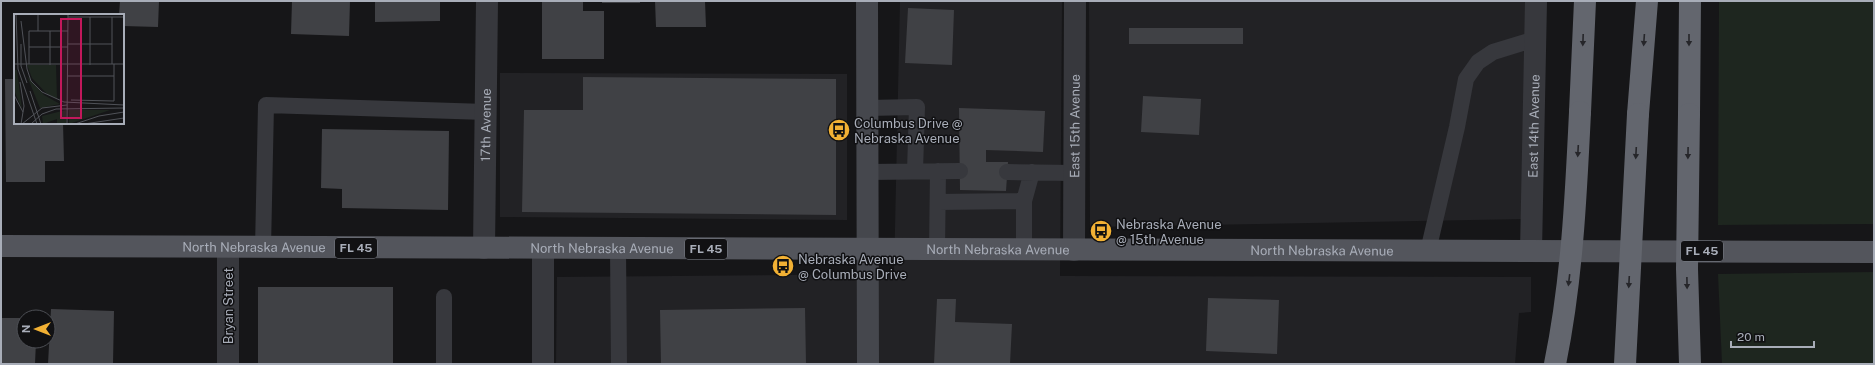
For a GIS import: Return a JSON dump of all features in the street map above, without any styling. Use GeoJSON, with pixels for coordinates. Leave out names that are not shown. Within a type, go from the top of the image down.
{"type":"FeatureCollection","features":[{"type":"Feature","properties":{"kind":"highway"},"geometry":{"type":"LineString","coordinates":[[1555,364],[1564,318],[1572,256],[1585,1]]}},
{"type":"Feature","properties":{"kind":"highway"},"geometry":{"type":"LineString","coordinates":[[1625,364],[1638,114],[1647,1]]}},
{"type":"Feature","properties":{"kind":"highway"},"geometry":{"type":"LineString","coordinates":[[1690,1],[1687,269],[1690,364]]}},
{"type":"Feature","properties":{"kind":"main road"},"geometry":{"type":"LineString","coordinates":[[867,1],[868,364]]}},
{"type":"Feature","properties":{"kind":"main road","name":"North Nebraska Avenue"},"geometry":{"type":"LineString","coordinates":[[1,246],[228,248],[1874,252]]}},
{"type":"Feature","properties":{"kind":"street","name":"17th Avenue"},"geometry":{"type":"LineString","coordinates":[[484,248],[487,1]]}},
{"type":"Feature","properties":{"kind":"street","name":"East 15th Avenue"},"geometry":{"type":"LineString","coordinates":[[1074,250],[1075,1]]}},
{"type":"Feature","properties":{"kind":"street","name":"East 14th Avenue"},"geometry":{"type":"LineString","coordinates":[[1531,251],[1536,1]]}},
{"type":"Feature","properties":{"kind":"street","name":"Bryan Street"},"geometry":{"type":"LineString","coordinates":[[228,248],[228,364]]}},
{"type":"Feature","properties":{"kind":"street"},"geometry":{"type":"LineString","coordinates":[[543,248],[543,364]]}},
{"type":"Feature","properties":{"kind":"lane"},"geometry":{"type":"LineString","coordinates":[[1428,251],[1457,127],[1466,79],[1478,62],[1493,52],[1535,39]]}},
{"type":"Feature","properties":{"kind":"lane"},"geometry":{"type":"LineString","coordinates":[[263,248],[266,105],[486,112]]}},
{"type":"Feature","properties":{"kind":"lane"},"geometry":{"type":"LineString","coordinates":[[867,108],[917,107],[916,171]]}},
{"type":"Feature","properties":{"kind":"lane"},"geometry":{"type":"LineString","coordinates":[[937,250],[938,171]]}},
{"type":"Feature","properties":{"kind":"lane"},"geometry":{"type":"LineString","coordinates":[[868,172],[960,171]]}},
{"type":"Feature","properties":{"kind":"lane"},"geometry":{"type":"LineString","coordinates":[[1007,172],[1074,173]]}},
{"type":"Feature","properties":{"kind":"lane"},"geometry":{"type":"LineString","coordinates":[[1024,250],[1024,201],[1032,172]]}},
{"type":"Feature","properties":{"kind":"lane"},"geometry":{"type":"LineString","coordinates":[[938,202],[1024,201]]}},
{"type":"Feature","properties":{"kind":"lane"},"geometry":{"type":"LineString","coordinates":[[618,249],[619,364]]}},
{"type":"Feature","properties":{"kind":"lane"},"geometry":{"type":"LineString","coordinates":[[444,297],[444,364]]}},
{"type":"Feature","properties":{"kind":"shaded area"},"geometry":{"type":"Polygon","coordinates":[[[900,1],[1062,1],[1060,276],[1531,277],[1531,312],[1519,313],[1515,364],[556,364],[557,277],[894,274],[900,1]]]}},
{"type":"Feature","properties":{"kind":"shaded area"},"geometry":{"type":"Polygon","coordinates":[[[1089,1],[1527,1],[1525,219],[1090,227],[1089,1]]]}},
{"type":"Feature","properties":{"kind":"shaded area"},"geometry":{"type":"Polygon","coordinates":[[[1719,1],[1874,1],[1874,224],[1718,225],[1719,1]]]}},
{"type":"Feature","properties":{"kind":"shaded area"},"geometry":{"type":"Polygon","coordinates":[[[500,73],[847,74],[847,220],[500,217],[500,73]]]}},
{"type":"Feature","properties":{"kind":"shaded area"},"geometry":{"type":"Polygon","coordinates":[[[1874,272],[1874,364],[1722,364],[1718,274],[1874,272]]]}},
{"type":"Feature","properties":{"kind":"building"},"geometry":{"type":"Polygon","coordinates":[[[120,1],[159,1],[158,27],[124,26],[124,14],[119,14],[120,1]]]}},
{"type":"Feature","properties":{"kind":"building"},"geometry":{"type":"Polygon","coordinates":[[[292,1],[350,1],[349,36],[291,34],[292,1]]]}},
{"type":"Feature","properties":{"kind":"building"},"geometry":{"type":"Polygon","coordinates":[[[375,1],[440,1],[440,21],[375,22],[375,1]]]}},
{"type":"Feature","properties":{"kind":"building"},"geometry":{"type":"Polygon","coordinates":[[[542,1],[583,1],[583,11],[604,11],[604,59],[542,59],[542,1]]]}},
{"type":"Feature","properties":{"kind":"building"},"geometry":{"type":"Polygon","coordinates":[[[602,1],[640,1],[640,3],[602,3],[602,1]]]}},
{"type":"Feature","properties":{"kind":"building"},"geometry":{"type":"Polygon","coordinates":[[[655,1],[705,1],[706,27],[656,27],[655,1]]]}},
{"type":"Feature","properties":{"kind":"building"},"geometry":{"type":"Polygon","coordinates":[[[908,8],[954,10],[952,65],[905,63],[908,8]]]}},
{"type":"Feature","properties":{"kind":"building"},"geometry":{"type":"Polygon","coordinates":[[[1129,28],[1243,28],[1243,44],[1129,44],[1129,28]]]}},
{"type":"Feature","properties":{"kind":"building"},"geometry":{"type":"Polygon","coordinates":[[[583,77],[836,79],[836,215],[522,212],[524,110],[583,110],[583,77]]]}},
{"type":"Feature","properties":{"kind":"building"},"geometry":{"type":"Polygon","coordinates":[[[5,79],[14,79],[14,124],[63,124],[64,161],[45,161],[45,182],[6,182],[5,79]]]}},
{"type":"Feature","properties":{"kind":"building"},"geometry":{"type":"Polygon","coordinates":[[[1143,96],[1201,99],[1199,135],[1141,132],[1143,96]]]}},
{"type":"Feature","properties":{"kind":"building"},"geometry":{"type":"Polygon","coordinates":[[[959,108],[1045,111],[1043,152],[986,150],[986,162],[1008,162],[1006,191],[960,190],[959,108]]]}},
{"type":"Feature","properties":{"kind":"building"},"geometry":{"type":"Polygon","coordinates":[[[322,129],[449,131],[448,210],[342,208],[342,189],[321,188],[322,129]]]}},
{"type":"Feature","properties":{"kind":"building"},"geometry":{"type":"Polygon","coordinates":[[[258,287],[393,287],[393,364],[258,364],[258,287]]]}},
{"type":"Feature","properties":{"kind":"building"},"geometry":{"type":"Polygon","coordinates":[[[1208,298],[1279,300],[1277,354],[1206,351],[1208,298]]]}},
{"type":"Feature","properties":{"kind":"building"},"geometry":{"type":"Polygon","coordinates":[[[937,299],[956,299],[955,322],[1012,324],[1010,364],[934,364],[937,299]]]}},
{"type":"Feature","properties":{"kind":"building"},"geometry":{"type":"Polygon","coordinates":[[[805,308],[806,364],[661,364],[660,310],[805,308]]]}},
{"type":"Feature","properties":{"kind":"building"},"geometry":{"type":"Polygon","coordinates":[[[56,309],[114,311],[113,364],[48,364],[49,349],[56,349],[56,309]]]}},
{"type":"Feature","properties":{"kind":"building"},"geometry":{"type":"Polygon","coordinates":[[[1,318],[16,318],[16,349],[36,349],[35,364],[1,364],[1,318]]]}},
{"type":"Feature","properties":{"kind":"place","name":"Columbus Drive @ Nebraska Avenue"},"geometry":{"type":"Point","coordinates":[839,130]}},
{"type":"Feature","properties":{"kind":"place","name":"Nebraska Avenue @ 15th Avenue"},"geometry":{"type":"Point","coordinates":[1101,231]}},
{"type":"Feature","properties":{"kind":"place","name":"Nebraska Avenue @ Columbus Drive"},"geometry":{"type":"Point","coordinates":[783,266]}}]}
